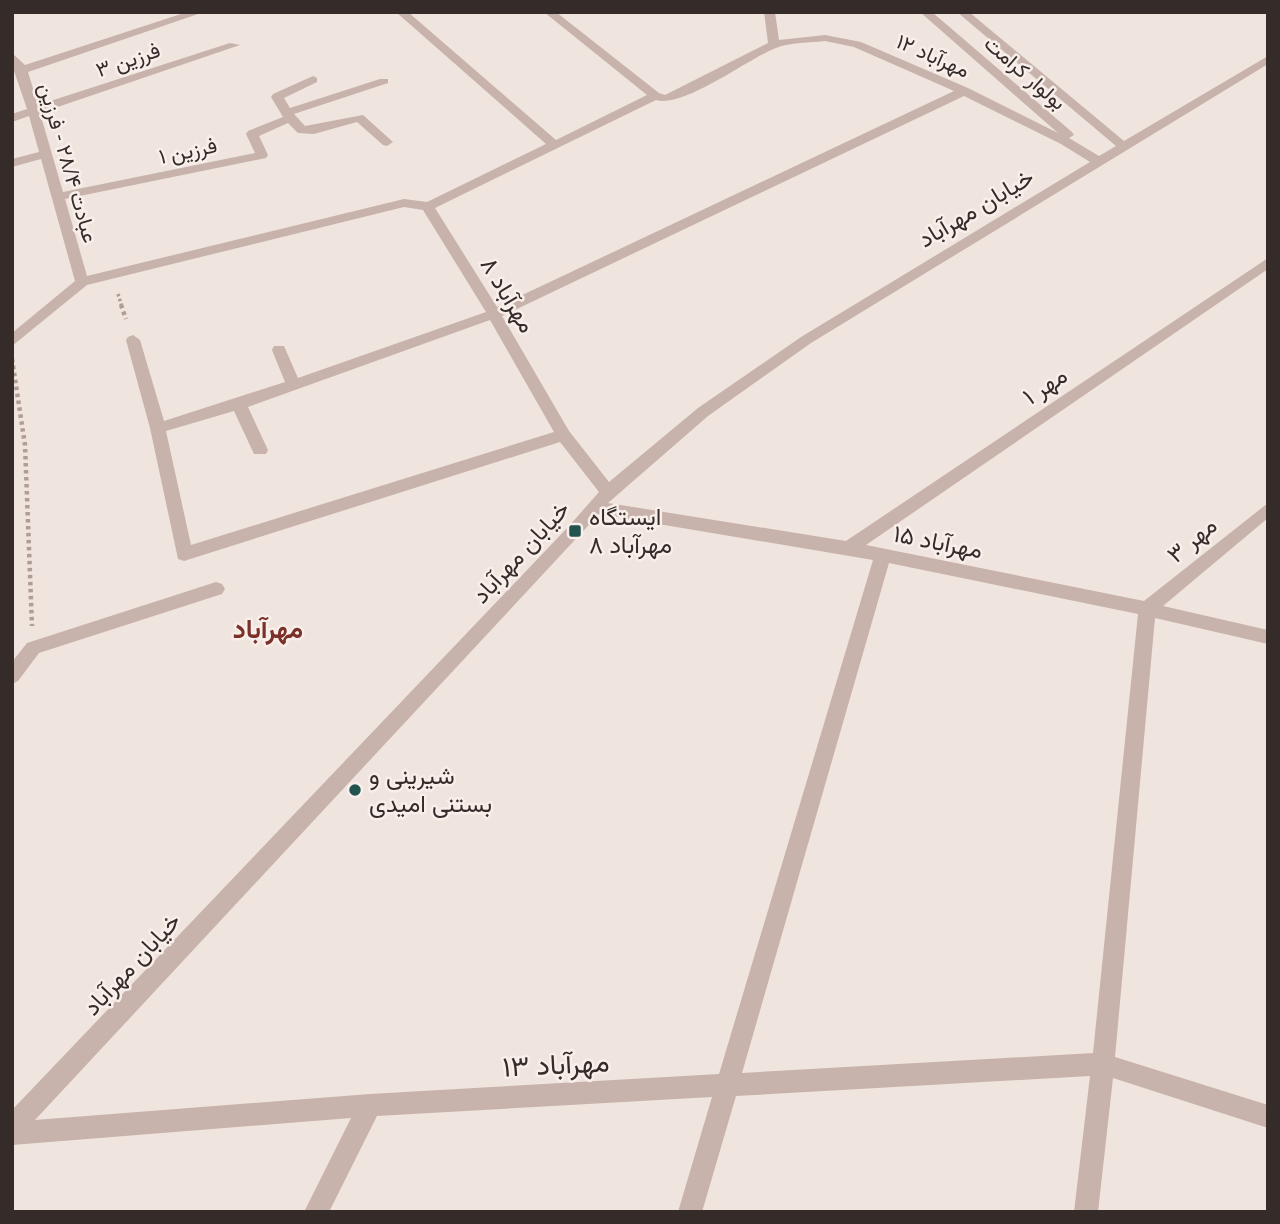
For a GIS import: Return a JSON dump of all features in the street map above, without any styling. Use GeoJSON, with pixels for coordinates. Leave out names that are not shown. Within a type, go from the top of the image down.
{"type":"FeatureCollection","features":[{"type":"Feature","properties":{"kind":"street"},"geometry":{"type":"LineString","coordinates":[[22,70],[199,12]]}},
{"type":"Feature","properties":{"kind":"street"},"geometry":{"type":"LineString","coordinates":[[401,12],[554,145]]}},
{"type":"Feature","properties":{"kind":"street"},"geometry":{"type":"LineString","coordinates":[[549,12],[661,97]]}},
{"type":"Feature","properties":{"kind":"street"},"geometry":{"type":"LineString","coordinates":[[769,12],[774,44]]}},
{"type":"Feature","properties":{"kind":"street","name":"بولوار کرامت"},"geometry":{"type":"LineString","coordinates":[[925,12],[1099,162]]}},
{"type":"Feature","properties":{"kind":"street","name":"بولوار کرامت"},"geometry":{"type":"LineString","coordinates":[[962,12],[1124,146]]}},
{"type":"Feature","properties":{"kind":"street","name":"مهرآباد ۱۲"},"geometry":{"type":"LineString","coordinates":[[428,207],[554,145],[661,97],[714,77],[774,44],[825,38],[857,44],[964,91],[1065,141],[1099,162]]}},
{"type":"Feature","properties":{"kind":"street","name":"فرزین ۳"},"geometry":{"type":"LineString","coordinates":[[12,118],[234,45]]}},
{"type":"Feature","properties":{"kind":"street","name":"عبادت ۲۸/۴ - فرزین"},"geometry":{"type":"LineString","coordinates":[[12,56],[22,70],[82,282]]}},
{"type":"Feature","properties":{"kind":"street","name":"خیابان مهرآباد"},"geometry":{"type":"LineString","coordinates":[[12,1130],[596,507],[607,492],[703,412],[806,340],[1268,59]]}},
{"type":"Feature","properties":{"kind":"street"},"geometry":{"type":"LineString","coordinates":[[313,80],[278,95],[288,116],[307,132],[359,118],[387,142]]}},
{"type":"Feature","properties":{"kind":"street"},"geometry":{"type":"LineString","coordinates":[[288,116],[384,81]]}},
{"type":"Feature","properties":{"kind":"street"},"geometry":{"type":"LineString","coordinates":[[159,428],[239,404],[494,314],[964,91]]}},
{"type":"Feature","properties":{"kind":"street","name":"فرزین ۱"},"geometry":{"type":"LineString","coordinates":[[58,197],[262,155],[252,134],[288,116]]}},
{"type":"Feature","properties":{"kind":"street"},"geometry":{"type":"LineString","coordinates":[[12,163],[46,154]]}},
{"type":"Feature","properties":{"kind":"street"},"geometry":{"type":"LineString","coordinates":[[12,341],[82,282],[404,203],[428,207]]}},
{"type":"Feature","properties":{"kind":"street","name":"مهرآباد ۸"},"geometry":{"type":"LineString","coordinates":[[428,207],[494,314],[563,435],[607,492]]}},
{"type":"Feature","properties":{"kind":"street","name":"مهر ۱"},"geometry":{"type":"LineString","coordinates":[[849,548],[1268,262]]}},
{"type":"Feature","properties":{"kind":"street"},"geometry":{"type":"LineString","coordinates":[[133,340],[159,428],[184,554],[563,435]]}},
{"type":"Feature","properties":{"kind":"street"},"geometry":{"type":"LineString","coordinates":[[279,350],[294,384]]}},
{"type":"Feature","properties":{"kind":"street"},"geometry":{"type":"LineString","coordinates":[[239,404],[260,450]]}},
{"type":"Feature","properties":{"kind":"street","name":"مهرآباد ۱۵"},"geometry":{"type":"LineString","coordinates":[[596,507],[849,548],[1147,608],[1268,637]]}},
{"type":"Feature","properties":{"kind":"street","name":"مهر ۳"},"geometry":{"type":"LineString","coordinates":[[1147,608],[1268,509]]}},
{"type":"Feature","properties":{"kind":"street"},"geometry":{"type":"LineString","coordinates":[[690,1212],[883,556]]}},
{"type":"Feature","properties":{"kind":"street"},"geometry":{"type":"LineString","coordinates":[[12,676],[33,648],[216,589]]}},
{"type":"Feature","properties":{"kind":"street"},"geometry":{"type":"LineString","coordinates":[[1086,1212],[1147,608]]}},
{"type":"Feature","properties":{"kind":"street"},"geometry":{"type":"LineString","coordinates":[[1103,1063],[1268,1117]]}},
{"type":"Feature","properties":{"kind":"street","name":"مهرآباد ۱۳"},"geometry":{"type":"LineString","coordinates":[[12,1130],[370,1105],[1103,1063]]}},
{"type":"Feature","properties":{"kind":"street"},"geometry":{"type":"LineString","coordinates":[[316,1212],[370,1105]]}},
{"type":"Feature","properties":{"kind":"path"},"geometry":{"type":"LineString","coordinates":[[112,275],[133,340]]}},
{"type":"Feature","properties":{"kind":"path"},"geometry":{"type":"LineString","coordinates":[[12,359],[18,383],[25,445],[33,648]]}},
{"type":"Feature","properties":{"kind":"place","name":"ایستگاه مهرآباد ۸"},"geometry":{"type":"Point","coordinates":[575,531]}},
{"type":"Feature","properties":{"kind":"place","name":"شیرینی و بستنی امیدی"},"geometry":{"type":"Point","coordinates":[355,790]}},
{"type":"Feature","properties":{"kind":"district","name":"مهرآباد"},"geometry":{"type":"Point","coordinates":[268,629]}}]}
